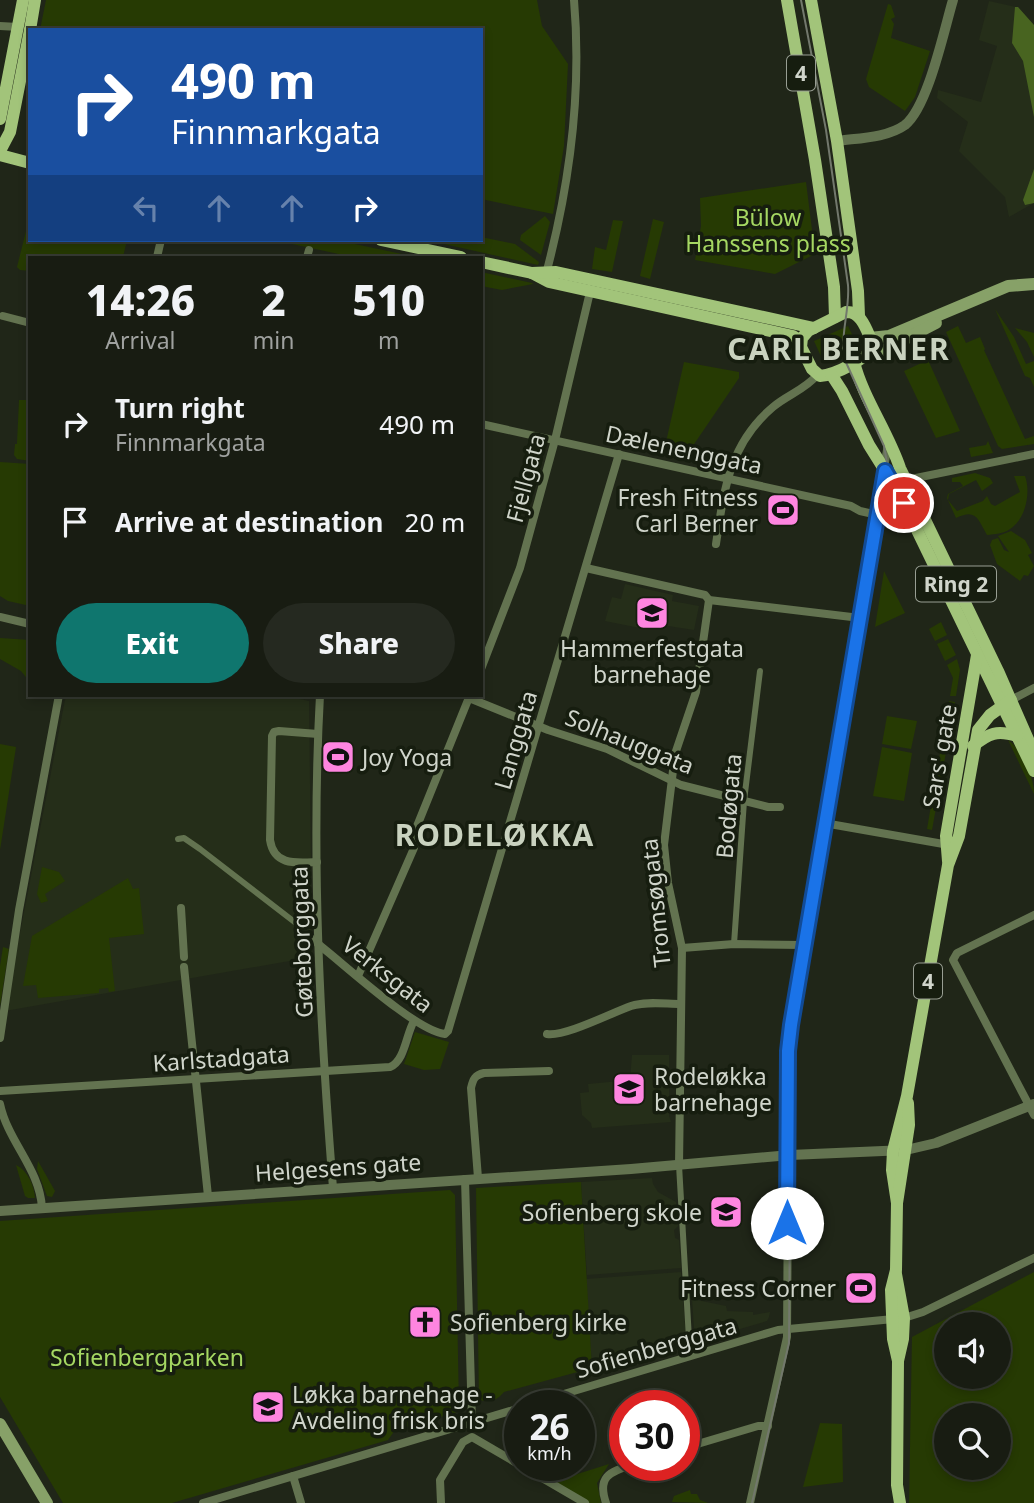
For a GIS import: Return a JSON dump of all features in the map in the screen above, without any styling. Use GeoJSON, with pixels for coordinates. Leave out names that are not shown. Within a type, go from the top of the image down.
{"type":"FeatureCollection","features":[{"type":"Feature","properties":{"kind":"main road"},"geometry":{"type":"LineString","coordinates":[[23,0],[26,29],[10,132],[0,153],[28,162]]}},
{"type":"Feature","properties":{"kind":"main road"},"geometry":{"type":"LineString","coordinates":[[0,120],[35,0]]}},
{"type":"Feature","properties":{"kind":"main road","name":"4"},"geometry":{"type":"LineString","coordinates":[[787,0],[834,287],[847,315]]}},
{"type":"Feature","properties":{"kind":"main road","name":"4"},"geometry":{"type":"LineString","coordinates":[[811,0],[837,141],[858,291],[847,315]]}},
{"type":"Feature","properties":{"kind":"main road"},"geometry":{"type":"LineString","coordinates":[[390,242],[456,256]]}},
{"type":"Feature","properties":{"kind":"main road"},"geometry":{"type":"LineString","coordinates":[[483,262],[814,328]]}},
{"type":"Feature","properties":{"kind":"main road"},"geometry":{"type":"LineString","coordinates":[[546,276],[590,292],[793,336],[801,341],[804,334],[814,328],[847,315],[870,338],[873,347],[870,353]]}},
{"type":"Feature","properties":{"kind":"main road"},"geometry":{"type":"LineString","coordinates":[[870,338],[889,336],[1008,286],[1034,284]]}},
{"type":"Feature","properties":{"kind":"main road"},"geometry":{"type":"LineString","coordinates":[[824,374],[870,353],[893,346],[932,326],[958,308]]}},
{"type":"Feature","properties":{"kind":"main road","name":"Ring 2"},"geometry":{"type":"LineString","coordinates":[[801,341],[812,369],[837,381],[869,445],[899,493],[977,655],[1034,753]]}},
{"type":"Feature","properties":{"kind":"main road","name":"Ring 2"},"geometry":{"type":"LineString","coordinates":[[855,362],[861,381],[889,438],[1034,771]]}},
{"type":"Feature","properties":{"kind":"main road","name":"Sars' gate"},"geometry":{"type":"LineString","coordinates":[[900,1503],[897,1485],[898,1361],[893,1339],[898,1320],[896,1270],[900,1150],[909,1125],[907,1096],[948,865],[977,655]]}},
{"type":"Feature","properties":{"kind":"main road","name":"Sars' gate"},"geometry":{"type":"LineString","coordinates":[[950,845],[960,830],[973,747],[980,725],[1006,703]]}},
{"type":"Feature","properties":{"kind":"main road","name":"Sars' gate"},"geometry":{"type":"LineString","coordinates":[[973,747],[987,735],[997,732],[1017,736]]}},
{"type":"Feature","properties":{"kind":"main road"},"geometry":{"type":"LineString","coordinates":[[0,1424],[47,1503]]}},
{"type":"Feature","properties":{"kind":"main road","name":"Sars' gate"},"geometry":{"type":"LineString","coordinates":[[891,1503],[897,1485]]}},
{"type":"Feature","properties":{"kind":"street"},"geometry":{"type":"LineString","coordinates":[[546,276],[572,150],[577,69],[574,0]]}},
{"type":"Feature","properties":{"kind":"street"},"geometry":{"type":"LineString","coordinates":[[837,141],[887,133],[905,125],[915,115],[925,93],[953,0]]}},
{"type":"Feature","properties":{"kind":"street"},"geometry":{"type":"LineString","coordinates":[[0,26],[26,29]]}},
{"type":"Feature","properties":{"kind":"street","name":"Fjellgata"},"geometry":{"type":"LineString","coordinates":[[483,664],[520,568],[555,440],[590,292]]}},
{"type":"Feature","properties":{"kind":"street"},"geometry":{"type":"LineString","coordinates":[[3,316],[28,322]]}},
{"type":"Feature","properties":{"kind":"street"},"geometry":{"type":"LineString","coordinates":[[716,544],[730,466],[755,425],[776,404],[824,374]]}},
{"type":"Feature","properties":{"kind":"street","name":"Dælenenggata"},"geometry":{"type":"LineString","coordinates":[[483,424],[851,506],[878,515]]}},
{"type":"Feature","properties":{"kind":"street"},"geometry":{"type":"LineString","coordinates":[[750,1503],[786,1350],[788,1051],[803,945],[889,438]]}},
{"type":"Feature","properties":{"kind":"street","name":"Langgata"},"geometry":{"type":"LineString","coordinates":[[445,1034],[451,1026],[619,454]]}},
{"type":"Feature","properties":{"kind":"street"},"geometry":{"type":"LineString","coordinates":[[906,481],[1034,454]]}},
{"type":"Feature","properties":{"kind":"street"},"geometry":{"type":"LineString","coordinates":[[586,568],[705,595],[709,600],[860,618]]}},
{"type":"Feature","properties":{"kind":"street","name":"Tromsøgata"},"geometry":{"type":"LineString","coordinates":[[679,1165],[682,948],[668,883],[664,845],[675,754],[696,692],[709,600]]}},
{"type":"Feature","properties":{"kind":"street"},"geometry":{"type":"LineString","coordinates":[[0,617],[28,624]]}},
{"type":"Feature","properties":{"kind":"street","name":"Bodøgata"},"geometry":{"type":"LineString","coordinates":[[734,944],[744,801],[760,671]]}},
{"type":"Feature","properties":{"kind":"street"},"geometry":{"type":"LineString","coordinates":[[1006,703],[1034,688]]}},
{"type":"Feature","properties":{"kind":"street"},"geometry":{"type":"LineString","coordinates":[[0,1038],[19,910],[59,697]]}},
{"type":"Feature","properties":{"kind":"street","name":"Gøteborggata"},"geometry":{"type":"LineString","coordinates":[[319,697],[316,775],[318,944],[333,1188]]}},
{"type":"Feature","properties":{"kind":"street"},"geometry":{"type":"LineString","coordinates":[[358,976],[414,848],[415,831],[470,697]]}},
{"type":"Feature","properties":{"kind":"street","name":"Solhauggata"},"geometry":{"type":"LineString","coordinates":[[472,697],[615,752],[673,781],[744,801],[780,807]]}},
{"type":"Feature","properties":{"kind":"street"},"geometry":{"type":"LineString","coordinates":[[317,862],[282,862],[275,856],[270,841],[272,736],[279,731],[318,734]]}},
{"type":"Feature","properties":{"kind":"street"},"geometry":{"type":"LineString","coordinates":[[824,823],[950,845]]}},
{"type":"Feature","properties":{"kind":"street","name":"Verksgata"},"geometry":{"type":"LineString","coordinates":[[178,839],[184,838],[200,849],[414,1021],[433,1032],[445,1034]]}},
{"type":"Feature","properties":{"kind":"street"},"geometry":{"type":"LineString","coordinates":[[181,908],[208,1196]]}},
{"type":"Feature","properties":{"kind":"street"},"geometry":{"type":"LineString","coordinates":[[1032,1108],[953,960],[957,953],[1034,915]]}},
{"type":"Feature","properties":{"kind":"street"},"geometry":{"type":"LineString","coordinates":[[682,948],[734,944],[803,945]]}},
{"type":"Feature","properties":{"kind":"street"},"geometry":{"type":"LineString","coordinates":[[547,1034],[568,1030],[632,1006],[681,1004]]}},
{"type":"Feature","properties":{"kind":"street","name":"Karlstadgata"},"geometry":{"type":"LineString","coordinates":[[0,1091],[197,1080],[396,1064],[414,1021]]}},
{"type":"Feature","properties":{"kind":"street"},"geometry":{"type":"LineString","coordinates":[[478,1178],[471,1088],[474,1079],[478,1074],[484,1073],[550,1070]]}},
{"type":"Feature","properties":{"kind":"street"},"geometry":{"type":"LineString","coordinates":[[0,1104],[10,1134],[40,1189],[42,1208]]}},
{"type":"Feature","properties":{"kind":"street","name":"Helgesens gate"},"geometry":{"type":"LineString","coordinates":[[0,1211],[679,1165],[788,1155],[900,1150],[936,1143],[1032,1108]]}},
{"type":"Feature","properties":{"kind":"street"},"geometry":{"type":"LineString","coordinates":[[679,1165],[689,1339]]}},
{"type":"Feature","properties":{"kind":"street"},"geometry":{"type":"LineString","coordinates":[[465,1180],[472,1422]]}},
{"type":"Feature","properties":{"kind":"street","name":"Sofienberggata"},"geometry":{"type":"LineString","coordinates":[[578,1390],[787,1329],[898,1320],[923,1312],[1034,1258]]}},
{"type":"Feature","properties":{"kind":"street"},"geometry":{"type":"LineString","coordinates":[[203,1503],[504,1413]]}},
{"type":"Feature","properties":{"kind":"street"},"geometry":{"type":"LineString","coordinates":[[700,1443],[758,1426],[768,1426]]}},
{"type":"Feature","properties":{"kind":"street"},"geometry":{"type":"LineString","coordinates":[[441,1503],[440,1480],[463,1442],[472,1437],[586,1503]]}},
{"type":"Feature","properties":{"kind":"street"},"geometry":{"type":"LineString","coordinates":[[606,1503],[602,1486],[609,1474]]}},
{"type":"Feature","properties":{"kind":"street"},"geometry":{"type":"LineString","coordinates":[[293,1476],[301,1503]]}},
{"type":"Feature","properties":{"kind":"shaded area"},"geometry":{"type":"Polygon","coordinates":[[[989,1],[1016,7],[1034,99],[1034,203],[1009,217],[1005,197],[959,151],[968,122],[937,98],[938,90],[981,102],[997,46],[979,40],[989,1]]]}},
{"type":"Feature","properties":{"kind":"shaded area","name":"Hammerfestgata barnehage"},"geometry":{"type":"Polygon","coordinates":[[[625,584],[673,595],[672,601],[699,606],[694,630],[642,622],[640,628],[605,621],[612,597],[621,599],[625,584]]]}},
{"type":"Feature","properties":{"kind":"shaded area"},"geometry":{"type":"Polygon","coordinates":[[[66,697],[290,697],[309,701],[312,957],[5,1011],[66,697]]]}},
{"type":"Feature","properties":{"kind":"shaded area","name":"Rodeløkka barnehage"},"geometry":{"type":"Polygon","coordinates":[[[632,1055],[669,1055],[671,1122],[592,1128],[591,1123],[582,1115],[580,1093],[589,1092],[588,1084],[630,1080],[632,1055]]]}},
{"type":"Feature","properties":{"kind":"shaded area"},"geometry":{"type":"Polygon","coordinates":[[[652,1178],[658,1192],[676,1202],[678,1226],[674,1230],[675,1238],[679,1240],[681,1268],[587,1275],[581,1182],[652,1178]]]}},
{"type":"Feature","properties":{"kind":"shaded area"},"geometry":{"type":"Polygon","coordinates":[[[681,1272],[686,1338],[592,1368],[586,1279],[681,1272]]]}},
{"type":"Feature","properties":{"kind":"shaded area"},"geometry":{"type":"Polygon","coordinates":[[[692,1299],[726,1306],[727,1311],[753,1312],[753,1315],[770,1312],[769,1317],[767,1321],[695,1342],[692,1299]]]}},
{"type":"Feature","properties":{"kind":"green space"},"geometry":{"type":"Polygon","coordinates":[[[46,0],[537,0],[542,26],[568,64],[564,146],[553,214],[483,199],[483,28],[40,28],[46,0]]]}},
{"type":"Feature","properties":{"kind":"green space"},"geometry":{"type":"Polygon","coordinates":[[[888,4],[891,5],[895,17],[891,19],[894,24],[891,38],[930,51],[915,97],[905,111],[869,87],[866,79],[888,4]]]}},
{"type":"Feature","properties":{"kind":"green space"},"geometry":{"type":"Polygon","coordinates":[[[1015,7],[1034,25],[1034,117],[1023,61],[1012,43],[1015,7]]]}},
{"type":"Feature","properties":{"kind":"green space"},"geometry":{"type":"Polygon","coordinates":[[[1034,169],[1034,203],[1025,205],[1023,200],[1034,169]]]}},
{"type":"Feature","properties":{"kind":"green space","name":"Bülow Hanssens plass"},"geometry":{"type":"Polygon","coordinates":[[[806,182],[815,254],[775,274],[695,260],[701,226],[700,198],[806,182]]]}},
{"type":"Feature","properties":{"kind":"green space"},"geometry":{"type":"Polygon","coordinates":[[[545,216],[550,222],[541,255],[520,240],[521,235],[545,216]]]}},
{"type":"Feature","properties":{"kind":"green space"},"geometry":{"type":"Polygon","coordinates":[[[653,219],[664,222],[650,279],[640,276],[653,219]]]}},
{"type":"Feature","properties":{"kind":"green space"},"geometry":{"type":"Polygon","coordinates":[[[613,220],[623,221],[612,272],[592,269],[595,247],[606,250],[613,220]]]}},
{"type":"Feature","properties":{"kind":"green space"},"geometry":{"type":"Polygon","coordinates":[[[27,227],[28,242],[127,242],[123,256],[28,256],[28,271],[17,267],[27,227]]]}},
{"type":"Feature","properties":{"kind":"green space"},"geometry":{"type":"Polygon","coordinates":[[[483,237],[515,244],[539,262],[538,265],[435,242],[483,242],[483,237]]]}},
{"type":"Feature","properties":{"kind":"green space"},"geometry":{"type":"Polygon","coordinates":[[[282,242],[345,242],[411,256],[348,256],[282,242]]]}},
{"type":"Feature","properties":{"kind":"green space"},"geometry":{"type":"Polygon","coordinates":[[[483,272],[533,284],[502,290],[483,286],[483,272]]]}},
{"type":"Feature","properties":{"kind":"green space"},"geometry":{"type":"Polygon","coordinates":[[[995,309],[1014,337],[1026,364],[1034,361],[1034,387],[1030,378],[1025,376],[995,309]]]}},
{"type":"Feature","properties":{"kind":"green space"},"geometry":{"type":"Polygon","coordinates":[[[848,326],[858,347],[824,363],[814,341],[848,326]]]}},
{"type":"Feature","properties":{"kind":"green space"},"geometry":{"type":"Polygon","coordinates":[[[958,326],[966,343],[980,337],[1025,439],[1034,436],[1034,444],[1002,449],[998,446],[946,332],[958,326]]]}},
{"type":"Feature","properties":{"kind":"green space"},"geometry":{"type":"Polygon","coordinates":[[[1015,328],[1034,333],[1034,357],[1027,342],[1015,328]]]}},
{"type":"Feature","properties":{"kind":"green space"},"geometry":{"type":"Polygon","coordinates":[[[928,360],[960,431],[936,438],[904,371],[928,360]]]}},
{"type":"Feature","properties":{"kind":"green space"},"geometry":{"type":"Polygon","coordinates":[[[684,362],[739,372],[739,378],[686,456],[664,451],[684,362]]]}},
{"type":"Feature","properties":{"kind":"green space"},"geometry":{"type":"Polygon","coordinates":[[[19,400],[28,400],[28,461],[17,459],[14,455],[19,400]]]}},
{"type":"Feature","properties":{"kind":"green space"},"geometry":{"type":"Polygon","coordinates":[[[988,441],[993,453],[971,457],[969,448],[986,445],[988,441]]]}},
{"type":"Feature","properties":{"kind":"green space"},"geometry":{"type":"Polygon","coordinates":[[[0,462],[28,464],[28,606],[8,601],[0,596],[0,462]]]}},
{"type":"Feature","properties":{"kind":"green space"},"geometry":{"type":"Polygon","coordinates":[[[975,473],[990,478],[993,483],[982,491],[976,480],[949,494],[948,500],[957,511],[983,501],[987,496],[995,506],[1020,492],[1014,476],[1025,476],[1026,505],[1020,519],[1007,531],[987,535],[973,515],[956,518],[947,498],[948,494],[963,486],[960,482],[952,482],[952,478],[975,473]]]}},
{"type":"Feature","properties":{"kind":"green space"},"geometry":{"type":"Polygon","coordinates":[[[1011,531],[1025,540],[1032,553],[1028,555],[1034,566],[1028,576],[1024,575],[1020,581],[997,564],[990,545],[992,540],[998,538],[1004,550],[1009,552],[998,536],[1011,531]]]}},
{"type":"Feature","properties":{"kind":"green space"},"geometry":{"type":"Polygon","coordinates":[[[884,571],[905,613],[875,627],[884,571]]]}},
{"type":"Feature","properties":{"kind":"green space"},"geometry":{"type":"Polygon","coordinates":[[[941,622],[947,635],[935,641],[929,629],[941,622]]]}},
{"type":"Feature","properties":{"kind":"green space"},"geometry":{"type":"Polygon","coordinates":[[[0,638],[28,640],[28,680],[21,671],[0,659],[0,638]]]}},
{"type":"Feature","properties":{"kind":"green space"},"geometry":{"type":"Polygon","coordinates":[[[948,639],[956,655],[945,661],[937,644],[948,639]]]}},
{"type":"Feature","properties":{"kind":"green space"},"geometry":{"type":"Polygon","coordinates":[[[957,659],[960,670],[956,696],[950,696],[953,678],[947,665],[957,659]]]}},
{"type":"Feature","properties":{"kind":"green space"},"geometry":{"type":"Polygon","coordinates":[[[949,701],[955,702],[932,830],[927,829],[949,701]]]}},
{"type":"Feature","properties":{"kind":"green space"},"geometry":{"type":"Polygon","coordinates":[[[887,716],[917,721],[911,749],[882,744],[887,716]]]}},
{"type":"Feature","properties":{"kind":"green space"},"geometry":{"type":"Polygon","coordinates":[[[1008,740],[1026,764],[1034,794],[1008,740]]]}},
{"type":"Feature","properties":{"kind":"green space"},"geometry":{"type":"Polygon","coordinates":[[[0,744],[16,747],[0,850],[0,744]]]}},
{"type":"Feature","properties":{"kind":"green space"},"geometry":{"type":"Polygon","coordinates":[[[882,747],[912,753],[904,801],[873,796],[882,747]]]}},
{"type":"Feature","properties":{"kind":"green space"},"geometry":{"type":"Polygon","coordinates":[[[42,867],[59,872],[65,881],[45,894],[48,901],[41,903],[37,894],[42,867]]]}},
{"type":"Feature","properties":{"kind":"green space"},"geometry":{"type":"Polygon","coordinates":[[[128,878],[133,889],[139,888],[144,934],[109,938],[115,991],[109,992],[108,988],[99,989],[99,993],[38,998],[36,985],[23,986],[32,936],[128,878]]]}},
{"type":"Feature","properties":{"kind":"green space"},"geometry":{"type":"Polygon","coordinates":[[[3,947],[9,949],[0,1006],[0,966],[3,947]]]}},
{"type":"Feature","properties":{"kind":"green space"},"geometry":{"type":"Polygon","coordinates":[[[415,1032],[449,1042],[440,1069],[424,1070],[404,1064],[415,1032]]]}},
{"type":"Feature","properties":{"kind":"green space"},"geometry":{"type":"Polygon","coordinates":[[[38,1161],[55,1191],[52,1197],[47,1196],[37,1169],[38,1161]]]}},
{"type":"Feature","properties":{"kind":"green space"},"geometry":{"type":"Polygon","coordinates":[[[16,1165],[30,1179],[35,1198],[25,1196],[16,1165]]]}},
{"type":"Feature","properties":{"kind":"green space"},"geometry":{"type":"Polygon","coordinates":[[[581,1182],[592,1368],[504,1390],[493,1400],[479,1400],[476,1188],[581,1182]]]}},
{"type":"Feature","properties":{"kind":"green space","name":"Sofienbergparken"},"geometry":{"type":"Polygon","coordinates":[[[450,1190],[455,1195],[457,1412],[395,1430],[388,1440],[172,1503],[63,1503],[0,1397],[0,1221],[450,1190]]]}},
{"type":"Feature","properties":{"kind":"green space"},"geometry":{"type":"Polygon","coordinates":[[[1034,1272],[1034,1503],[909,1503],[912,1337],[934,1325],[934,1389],[1011,1389],[1011,1312],[959,1312],[1034,1272]]]}},
{"type":"Feature","properties":{"kind":"green space"},"geometry":{"type":"Polygon","coordinates":[[[820,1423],[842,1424],[843,1482],[803,1487],[820,1423]]]}},
{"type":"Feature","properties":{"kind":"green space"},"geometry":{"type":"Polygon","coordinates":[[[609,1464],[597,1483],[601,1503],[585,1503],[553,1485],[556,1481],[595,1481],[595,1468],[609,1464]]]}},
{"type":"Feature","properties":{"kind":"green space"},"geometry":{"type":"Polygon","coordinates":[[[690,1490],[691,1494],[697,1494],[700,1500],[708,1503],[672,1502],[674,1496],[690,1490]]]}},
{"type":"Feature","properties":{"kind":"tram line"},"geometry":{"type":"LineString","coordinates":[[752,1503],[789,1343],[793,1029],[888,468],[884,446],[844,358],[848,285],[826,130],[801,0]]}},
{"type":"Feature","properties":{"kind":"place","name":"Fresh Fitness Carl Berner"},"geometry":{"type":"Point","coordinates":[783,510]}},
{"type":"Feature","properties":{"kind":"place","name":"Hammerfestgata barnehage"},"geometry":{"type":"Point","coordinates":[652,613]}},
{"type":"Feature","properties":{"kind":"place","name":"Joy Yoga"},"geometry":{"type":"Point","coordinates":[338,757]}},
{"type":"Feature","properties":{"kind":"place","name":"Rodeløkka barnehage"},"geometry":{"type":"Point","coordinates":[629,1089]}},
{"type":"Feature","properties":{"kind":"place","name":"Sofienberg skole"},"geometry":{"type":"Point","coordinates":[726,1212]}},
{"type":"Feature","properties":{"kind":"place","name":"Fitness Corner"},"geometry":{"type":"Point","coordinates":[861,1288]}},
{"type":"Feature","properties":{"kind":"place","name":"Sofienberg kirke"},"geometry":{"type":"Point","coordinates":[425,1322]}},
{"type":"Feature","properties":{"kind":"place","name":"Løkka barnehage - Avdeling frisk bris"},"geometry":{"type":"Point","coordinates":[268,1407]}},
{"type":"Feature","properties":{"kind":"district","name":"CARL BERNER"},"geometry":{"type":"Point","coordinates":[839,348]}},
{"type":"Feature","properties":{"kind":"district","name":"RODELØKKA"},"geometry":{"type":"Point","coordinates":[495,834]}},
{"type":"Feature","properties":{"kind":"route"},"geometry":{"type":"LineString","coordinates":[[787,1223],[788,1051],[791,1025],[885,471],[904,503]]}}]}
